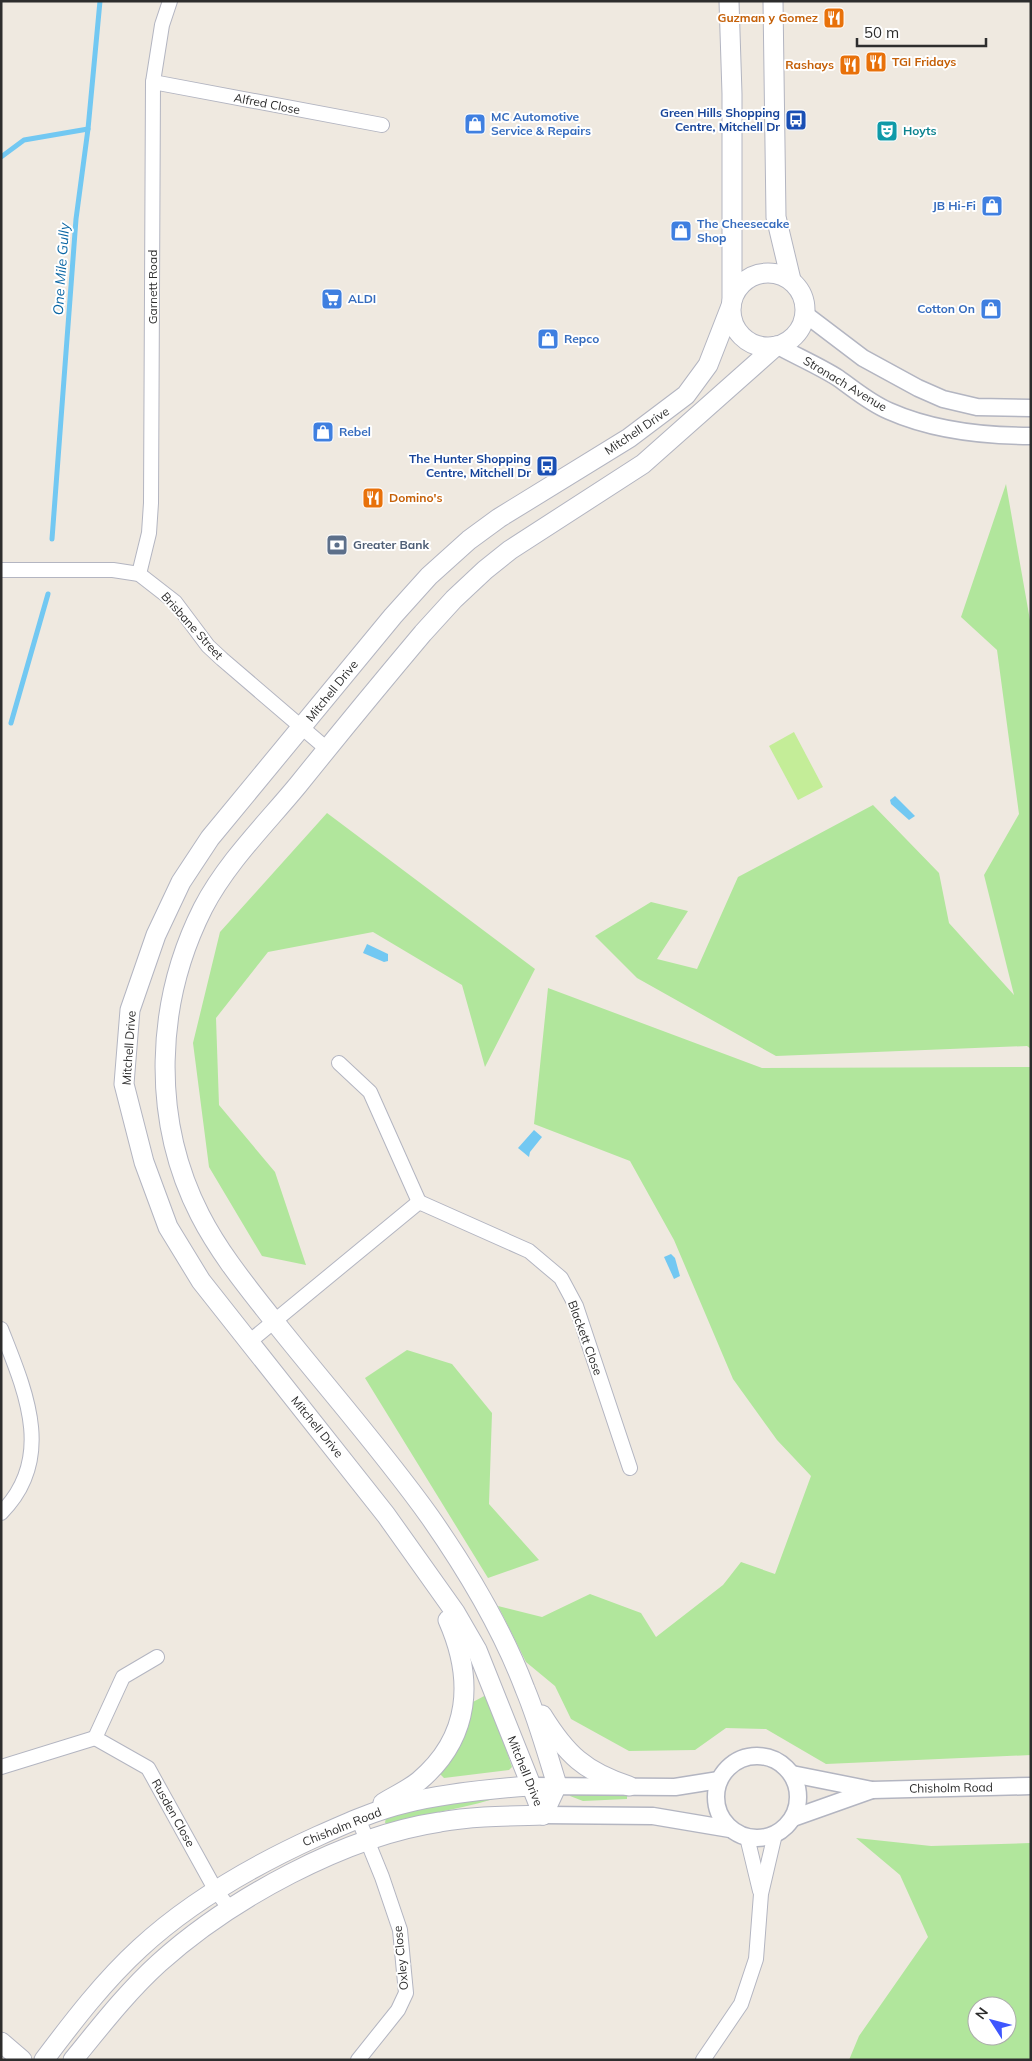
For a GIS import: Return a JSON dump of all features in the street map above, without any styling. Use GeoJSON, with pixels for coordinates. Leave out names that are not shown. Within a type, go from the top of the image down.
{"type":"FeatureCollection","features":[{"type":"Feature","properties":{"kind":"main road","name":"Mitchell Drive"},"geometry":{"type":"LineString","coordinates":[[543,1815],[477,1650],[425,1568],[368,1491],[201,1281],[168,1227],[144,1162],[124,1084],[130,1010],[156,935],[181,882],[210,838],[393,616],[429,576],[469,540],[499,518],[629,438],[686,395],[708,365],[732,303],[732,104],[729,1]]}},
{"type":"Feature","properties":{"kind":"main road"},"geometry":{"type":"LineString","coordinates":[[773,1],[776,217],[791,280]]}},
{"type":"Feature","properties":{"kind":"main road"},"geometry":{"type":"LineString","coordinates":[[756,274],[778,274],[791,280],[801,291],[805,303],[805,314],[798,333],[777,346],[762,346],[743,337],[735,326],[732,303],[744,282],[756,274]]}},
{"type":"Feature","properties":{"kind":"main road","name":"Mitchell Drive"},"geometry":{"type":"LineString","coordinates":[[543,1815],[557,1785],[525,1686],[487,1608],[431,1519],[390,1464],[225,1258],[199,1214],[177,1159],[168,1103],[164,1055],[170,1001],[183,954],[204,906],[233,860],[423,633],[454,599],[510,550],[644,464],[777,346]]}},
{"type":"Feature","properties":{"kind":"main road"},"geometry":{"type":"LineString","coordinates":[[358,1818],[418,1782],[432,1768],[454,1737],[462,1712],[463,1661],[457,1640],[425,1568]]}},
{"type":"Feature","properties":{"kind":"main road"},"geometry":{"type":"LineString","coordinates":[[525,1686],[554,1733],[579,1762],[593,1772],[629,1786]]}},
{"type":"Feature","properties":{"kind":"main road","name":"Chisholm Road"},"geometry":{"type":"LineString","coordinates":[[44,2060],[109,1979],[140,1948],[215,1890],[258,1865],[358,1818],[404,1803],[442,1795],[530,1786]]}},
{"type":"Feature","properties":{"kind":"main road","name":"Chisholm Road"},"geometry":{"type":"LineString","coordinates":[[73,2060],[126,1997],[157,1964],[194,1933],[229,1908],[272,1884],[366,1842],[439,1822],[478,1817],[543,1815]]}},
{"type":"Feature","properties":{"kind":"main road"},"geometry":{"type":"LineString","coordinates":[[1,2042],[22,2060]]}},
{"type":"Feature","properties":{"kind":"street","name":"Garnett Road"},"geometry":{"type":"LineString","coordinates":[[139,574],[149,533],[151,503],[153,82],[162,25],[170,1]]}},
{"type":"Feature","properties":{"kind":"street","name":"Alfred Close"},"geometry":{"type":"LineString","coordinates":[[153,82],[382,125]]}},
{"type":"Feature","properties":{"kind":"street"},"geometry":{"type":"LineString","coordinates":[[805,314],[862,358],[918,388],[943,398],[977,407],[1031,408]]}},
{"type":"Feature","properties":{"kind":"street","name":"Stronach Avenue"},"geometry":{"type":"LineString","coordinates":[[777,346],[825,370],[873,403],[898,414],[960,432],[1031,436]]}},
{"type":"Feature","properties":{"kind":"street","name":"Brisbane Street"},"geometry":{"type":"LineString","coordinates":[[1,570],[113,570],[139,574],[175,602],[208,646],[327,749]]}},
{"type":"Feature","properties":{"kind":"street"},"geometry":{"type":"LineString","coordinates":[[250,1342],[419,1202],[370,1092],[339,1063]]}},
{"type":"Feature","properties":{"kind":"street","name":"Blackett Close"},"geometry":{"type":"LineString","coordinates":[[419,1202],[529,1251],[560,1278],[576,1306],[630,1468]]}},
{"type":"Feature","properties":{"kind":"street"},"geometry":{"type":"LineString","coordinates":[[1,1329],[22,1383],[33,1427],[32,1453],[23,1481],[9,1506],[1,1513]]}},
{"type":"Feature","properties":{"kind":"street"},"geometry":{"type":"LineString","coordinates":[[1,1767],[95,1738],[123,1678],[157,1657]]}},
{"type":"Feature","properties":{"kind":"street","name":"Rusden Close"},"geometry":{"type":"LineString","coordinates":[[95,1738],[148,1768],[215,1890],[229,1908]]}},
{"type":"Feature","properties":{"kind":"street"},"geometry":{"type":"LineString","coordinates":[[754,1755],[776,1759],[792,1774],[798,1796],[793,1818],[775,1834],[761,1838],[747,1837],[730,1829],[721,1818],[716,1806],[716,1792],[719,1780],[733,1763],[754,1755]]}},
{"type":"Feature","properties":{"kind":"street","name":"Chisholm Road"},"geometry":{"type":"LineString","coordinates":[[792,1774],[872,1790],[1031,1786]]}},
{"type":"Feature","properties":{"kind":"street","name":"Chisholm Road"},"geometry":{"type":"LineString","coordinates":[[530,1786],[675,1787],[719,1780]]}},
{"type":"Feature","properties":{"kind":"street","name":"Chisholm Road"},"geometry":{"type":"LineString","coordinates":[[793,1818],[872,1790]]}},
{"type":"Feature","properties":{"kind":"street","name":"Chisholm Road"},"geometry":{"type":"LineString","coordinates":[[543,1815],[653,1816],[730,1829]]}},
{"type":"Feature","properties":{"kind":"street","name":"Oxley Close"},"geometry":{"type":"LineString","coordinates":[[358,1818],[366,1842],[382,1877],[400,1930],[406,1993],[398,2010],[358,2060]]}},
{"type":"Feature","properties":{"kind":"street"},"geometry":{"type":"LineString","coordinates":[[704,2060],[741,2004],[756,1959],[761,1894],[775,1834]]}},
{"type":"Feature","properties":{"kind":"street"},"geometry":{"type":"LineString","coordinates":[[747,1837],[761,1894]]}},
{"type":"Feature","properties":{"kind":"green space"},"geometry":{"type":"Polygon","coordinates":[[[1006,484],[1031,626],[1031,1049],[1027,1046],[776,1056],[637,978],[595,936],[651,902],[688,911],[657,959],[697,969],[738,877],[873,805],[939,873],[949,923],[1014,995],[984,875],[1019,814],[997,650],[961,617],[1006,484]]]}},
{"type":"Feature","properties":{"kind":"green space"},"geometry":{"type":"Polygon","coordinates":[[[794,732],[823,787],[798,800],[769,746],[794,732]]]}},
{"type":"Feature","properties":{"kind":"green space"},"geometry":{"type":"Polygon","coordinates":[[[327,813],[535,969],[485,1067],[462,985],[373,932],[268,952],[216,1018],[219,1105],[275,1172],[306,1265],[262,1256],[209,1167],[193,1043],[220,932],[327,813]]]}},
{"type":"Feature","properties":{"kind":"green space"},"geometry":{"type":"Polygon","coordinates":[[[548,988],[762,1068],[1031,1067],[1031,1755],[826,1764],[766,1729],[726,1728],[695,1750],[629,1751],[571,1719],[555,1686],[526,1662],[498,1606],[542,1617],[590,1594],[641,1613],[656,1637],[723,1585],[741,1562],[775,1574],[811,1476],[777,1440],[733,1379],[674,1240],[630,1161],[534,1124],[548,988]]]}},
{"type":"Feature","properties":{"kind":"green space"},"geometry":{"type":"Polygon","coordinates":[[[407,1350],[452,1364],[492,1413],[489,1504],[539,1560],[488,1578],[365,1378],[407,1350]]]}},
{"type":"Feature","properties":{"kind":"green space"},"geometry":{"type":"Polygon","coordinates":[[[488,1694],[512,1767],[509,1770],[444,1778],[438,1772],[471,1703],[488,1694]]]}},
{"type":"Feature","properties":{"kind":"green space"},"geometry":{"type":"Polygon","coordinates":[[[569,1790],[627,1792],[627,1799],[583,1801],[570,1796],[569,1790]]]}},
{"type":"Feature","properties":{"kind":"green space"},"geometry":{"type":"Polygon","coordinates":[[[508,1794],[390,1825],[385,1823],[386,1817],[391,1813],[508,1794]]]}},
{"type":"Feature","properties":{"kind":"green space"},"geometry":{"type":"Polygon","coordinates":[[[856,1838],[931,1846],[1031,1843],[1031,2060],[849,2060],[859,2036],[928,1937],[900,1875],[856,1838]]]}},
{"type":"Feature","properties":{"kind":"water"},"geometry":{"type":"Polygon","coordinates":[[[895,796],[915,816],[909,820],[891,804],[890,800],[895,796]]]}},
{"type":"Feature","properties":{"kind":"water"},"geometry":{"type":"Polygon","coordinates":[[[367,944],[388,954],[388,961],[384,962],[363,953],[367,944]]]}},
{"type":"Feature","properties":{"kind":"water"},"geometry":{"type":"Polygon","coordinates":[[[534,1130],[542,1137],[530,1152],[529,1157],[518,1148],[534,1130]]]}},
{"type":"Feature","properties":{"kind":"water"},"geometry":{"type":"Polygon","coordinates":[[[671,1254],[675,1258],[680,1276],[674,1279],[664,1257],[671,1254]]]}},
{"type":"Feature","properties":{"kind":"waterway","name":"One Mile Gully"},"geometry":{"type":"LineString","coordinates":[[52,539],[76,219],[88,129],[100,1]]}},
{"type":"Feature","properties":{"kind":"waterway"},"geometry":{"type":"LineString","coordinates":[[1,157],[24,140],[88,129]]}},
{"type":"Feature","properties":{"kind":"waterway","name":"One Mile Gully"},"geometry":{"type":"LineString","coordinates":[[11,723],[48,594]]}},
{"type":"Feature","properties":{"kind":"place","name":"Guzman y Gomez"},"geometry":{"type":"Point","coordinates":[834,18]}},
{"type":"Feature","properties":{"kind":"place","name":"TGI Fridays"},"geometry":{"type":"Point","coordinates":[876,62]}},
{"type":"Feature","properties":{"kind":"place","name":"Rashays"},"geometry":{"type":"Point","coordinates":[850,65]}},
{"type":"Feature","properties":{"kind":"place","name":"Green Hills Shopping Centre, Mitchell Dr"},"geometry":{"type":"Point","coordinates":[796,120]}},
{"type":"Feature","properties":{"kind":"place","name":"MC Automotive Service & Repairs"},"geometry":{"type":"Point","coordinates":[475,124]}},
{"type":"Feature","properties":{"kind":"place","name":"Hoyts"},"geometry":{"type":"Point","coordinates":[887,131]}},
{"type":"Feature","properties":{"kind":"place","name":"JB Hi-Fi"},"geometry":{"type":"Point","coordinates":[992,206]}},
{"type":"Feature","properties":{"kind":"place","name":"The Cheesecake Shop"},"geometry":{"type":"Point","coordinates":[681,231]}},
{"type":"Feature","properties":{"kind":"place","name":"ALDI"},"geometry":{"type":"Point","coordinates":[332,299]}},
{"type":"Feature","properties":{"kind":"place","name":"Cotton On"},"geometry":{"type":"Point","coordinates":[991,309]}},
{"type":"Feature","properties":{"kind":"place","name":"Repco"},"geometry":{"type":"Point","coordinates":[548,339]}},
{"type":"Feature","properties":{"kind":"place","name":"Rebel"},"geometry":{"type":"Point","coordinates":[323,432]}},
{"type":"Feature","properties":{"kind":"place","name":"The Hunter Shopping Centre, Mitchell Dr"},"geometry":{"type":"Point","coordinates":[547,466]}},
{"type":"Feature","properties":{"kind":"place","name":"Domino's"},"geometry":{"type":"Point","coordinates":[373,498]}},
{"type":"Feature","properties":{"kind":"place","name":"Greater Bank"},"geometry":{"type":"Point","coordinates":[337,545]}}]}
